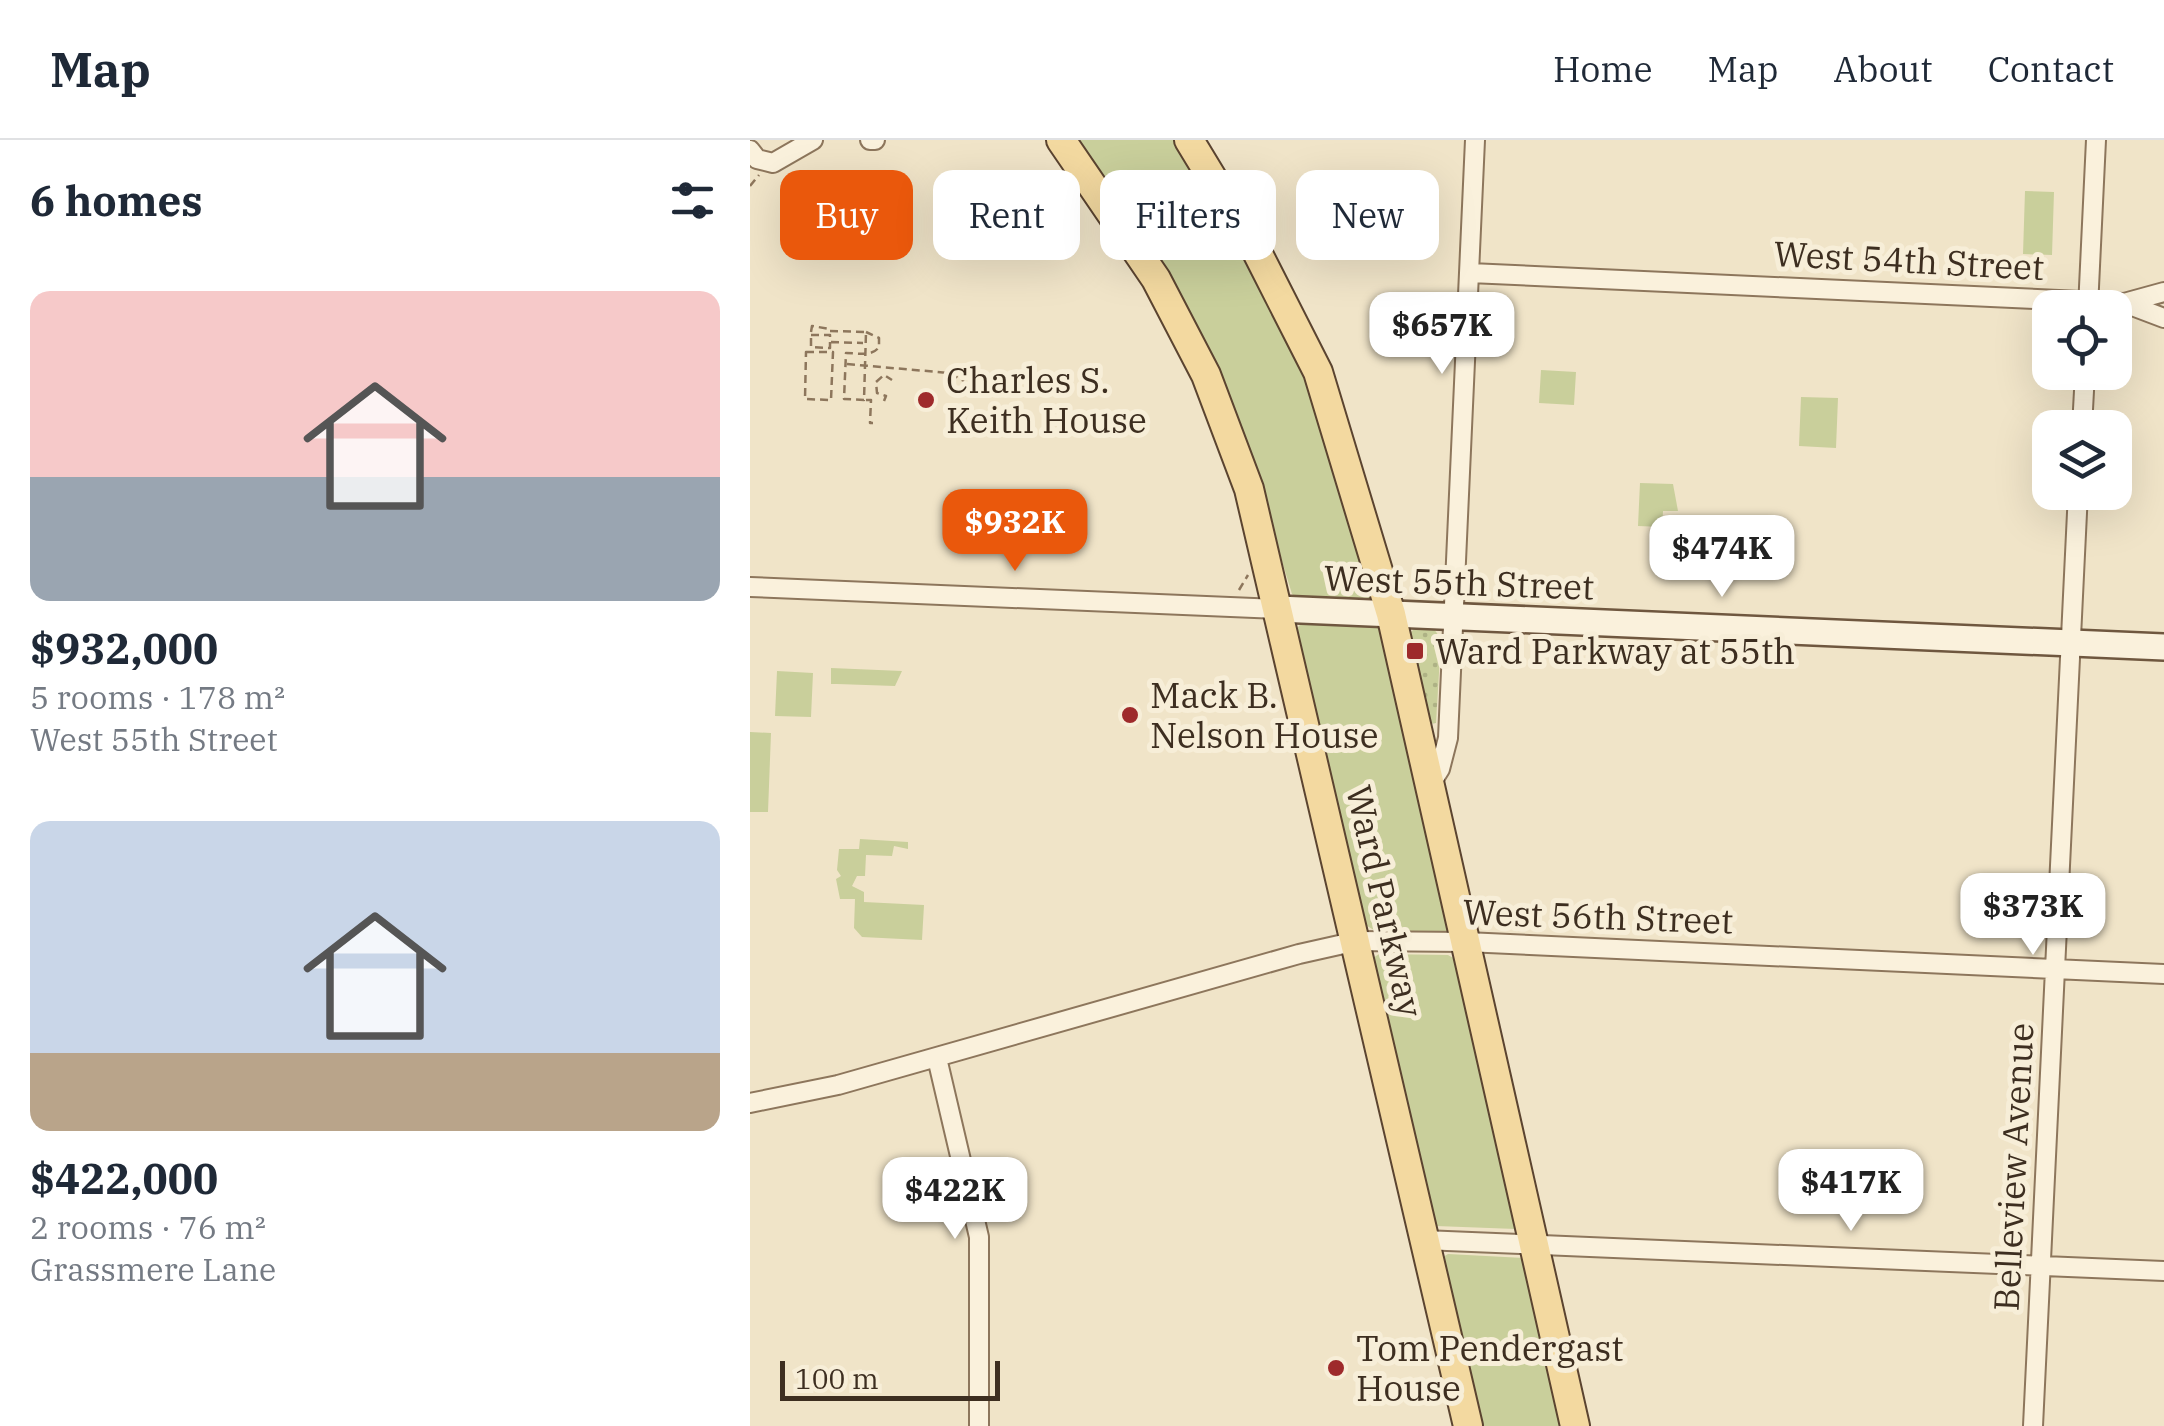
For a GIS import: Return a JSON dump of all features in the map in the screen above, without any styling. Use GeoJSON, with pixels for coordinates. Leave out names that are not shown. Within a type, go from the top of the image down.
{"type":"FeatureCollection","features":[{"type":"Feature","properties":{"kind":"main road","name":"Ward Parkway"},"geometry":{"type":"LineString","coordinates":[[1061,140],[1156,279],[1206,376],[1249,488],[1468,1426]]}},
{"type":"Feature","properties":{"kind":"main road","name":"Ward Parkway"},"geometry":{"type":"LineString","coordinates":[[1189,140],[1257,252],[1318,372],[1391,614],[1537,1244],[1575,1426]]}},
{"type":"Feature","properties":{"kind":"main road","name":"West 55th Street"},"geometry":{"type":"LineString","coordinates":[[1278,609],[2164,647]]}},
{"type":"Feature","properties":{"kind":"street"},"geometry":{"type":"LineString","coordinates":[[750,150],[757,159],[773,163],[813,140]]}},
{"type":"Feature","properties":{"kind":"street"},"geometry":{"type":"LineString","coordinates":[[1430,785],[1440,769],[1448,738],[1475,140]]}},
{"type":"Feature","properties":{"kind":"street"},"geometry":{"type":"LineString","coordinates":[[2089,290],[2096,140]]}},
{"type":"Feature","properties":{"kind":"street","name":"West 54th Street"},"geometry":{"type":"LineString","coordinates":[[1470,273],[2032,301]]}},
{"type":"Feature","properties":{"kind":"street","name":"West 54th Street"},"geometry":{"type":"LineString","coordinates":[[2132,301],[2164,292]]}},
{"type":"Feature","properties":{"kind":"street"},"geometry":{"type":"LineString","coordinates":[[2132,306],[2164,318]]}},
{"type":"Feature","properties":{"kind":"street","name":"Belleview Avenue"},"geometry":{"type":"LineString","coordinates":[[2032,1426],[2077,510]]}},
{"type":"Feature","properties":{"kind":"street","name":"West 55th Street"},"geometry":{"type":"LineString","coordinates":[[750,587],[1278,609]]}},
{"type":"Feature","properties":{"kind":"street","name":"West 56th Street"},"geometry":{"type":"LineString","coordinates":[[750,1103],[937,1058],[1357,942],[1466,942],[2164,974]]}},
{"type":"Feature","properties":{"kind":"street"},"geometry":{"type":"LineString","coordinates":[[937,1058],[979,1236],[979,1426]]}},
{"type":"Feature","properties":{"kind":"street"},"geometry":{"type":"LineString","coordinates":[[1423,1240],[2164,1271]]}},
{"type":"Feature","properties":{"kind":"path"},"geometry":{"type":"LineString","coordinates":[[750,186],[758,180]]}},
{"type":"Feature","properties":{"kind":"path"},"geometry":{"type":"LineString","coordinates":[[830,333],[830,327],[812,326],[811,347],[820,350],[832,352],[832,400],[804,399],[806,352],[820,350],[830,348],[830,333]]}},
{"type":"Feature","properties":{"kind":"path"},"geometry":{"type":"LineString","coordinates":[[864,400],[866,332]]}},
{"type":"Feature","properties":{"kind":"path"},"geometry":{"type":"LineString","coordinates":[[811,335],[866,332],[876,335],[880,344]]}},
{"type":"Feature","properties":{"kind":"path"},"geometry":{"type":"LineString","coordinates":[[830,342],[866,343]]}},
{"type":"Feature","properties":{"kind":"path"},"geometry":{"type":"LineString","coordinates":[[880,344],[887,344]]}},
{"type":"Feature","properties":{"kind":"path"},"geometry":{"type":"LineString","coordinates":[[880,344],[876,352],[846,353],[844,399],[886,401],[875,384],[884,375],[892,380]]}},
{"type":"Feature","properties":{"kind":"path"},"geometry":{"type":"LineString","coordinates":[[846,364],[948,372],[964,381]]}},
{"type":"Feature","properties":{"kind":"path"},"geometry":{"type":"LineString","coordinates":[[832,381],[845,382]]}},
{"type":"Feature","properties":{"kind":"path"},"geometry":{"type":"LineString","coordinates":[[871,400],[873,423]]}},
{"type":"Feature","properties":{"kind":"path"},"geometry":{"type":"LineString","coordinates":[[1239,590],[1243,578],[1252,573]]}},
{"type":"Feature","properties":{"kind":"green space"},"geometry":{"type":"Polygon","coordinates":[[[1073,140],[1177,140],[1197,170],[1100,170],[1100,192],[1073,140]]]}},
{"type":"Feature","properties":{"kind":"green space"},"geometry":{"type":"Polygon","coordinates":[[[2025,191],[2054,192],[2052,255],[2023,254],[2025,191]]]}},
{"type":"Feature","properties":{"kind":"green space"},"geometry":{"type":"Polygon","coordinates":[[[1136,260],[1247,260],[1308,375],[1372,599],[1297,598],[1292,594],[1267,512],[1136,260]]]}},
{"type":"Feature","properties":{"kind":"green space"},"geometry":{"type":"Polygon","coordinates":[[[1541,370],[1576,372],[1574,405],[1539,403],[1541,370]]]}},
{"type":"Feature","properties":{"kind":"green space"},"geometry":{"type":"Polygon","coordinates":[[[1801,397],[1838,398],[1836,448],[1799,446],[1801,397]]]}},
{"type":"Feature","properties":{"kind":"green space"},"geometry":{"type":"Polygon","coordinates":[[[1640,483],[1673,484],[1678,511],[1663,511],[1662,527],[1638,526],[1640,483]]]}},
{"type":"Feature","properties":{"kind":"green space"},"geometry":{"type":"Polygon","coordinates":[[[1304,621],[1382,628],[1451,926],[1448,931],[1377,932],[1364,924],[1297,636],[1296,629],[1304,621]]]}},
{"type":"Feature","properties":{"kind":"green space"},"geometry":{"type":"Polygon","coordinates":[[[1414,629],[1434,629],[1441,639],[1436,723],[1429,724],[1407,636],[1414,629]]]}},
{"type":"Feature","properties":{"kind":"green space"},"geometry":{"type":"Polygon","coordinates":[[[831,668],[902,671],[895,686],[831,684],[831,668]]]}},
{"type":"Feature","properties":{"kind":"green space"},"geometry":{"type":"Polygon","coordinates":[[[777,671],[813,673],[811,717],[775,716],[777,671]]]}},
{"type":"Feature","properties":{"kind":"green space"},"geometry":{"type":"Polygon","coordinates":[[[750,732],[771,733],[768,812],[750,812],[750,732]]]}},
{"type":"Feature","properties":{"kind":"green space"},"geometry":{"type":"Polygon","coordinates":[[[860,839],[908,842],[908,849],[894,846],[892,856],[866,855],[865,876],[857,876],[852,886],[864,892],[864,902],[924,905],[922,940],[862,937],[854,928],[855,899],[840,899],[836,879],[841,876],[837,870],[839,849],[859,849],[860,839]]]}},
{"type":"Feature","properties":{"kind":"green space"},"geometry":{"type":"Polygon","coordinates":[[[1379,954],[1448,955],[1455,959],[1516,1229],[1436,1226],[1432,1222],[1373,958],[1379,954]]]}},
{"type":"Feature","properties":{"kind":"green space"},"geometry":{"type":"Polygon","coordinates":[[[1448,1254],[1524,1258],[1564,1426],[1478,1426],[1443,1257],[1448,1254]]]}},
{"type":"Feature","properties":{"kind":"place","name":"Charles S. Keith House"},"geometry":{"type":"Point","coordinates":[926,400]}},
{"type":"Feature","properties":{"kind":"place","name":"Ward Parkway at 55th"},"geometry":{"type":"Point","coordinates":[1415,651]}},
{"type":"Feature","properties":{"kind":"place","name":"Mack B. Nelson House"},"geometry":{"type":"Point","coordinates":[1130,715]}},
{"type":"Feature","properties":{"kind":"place","name":"Tom Pendergast House"},"geometry":{"type":"Point","coordinates":[1336,1368]}}]}
